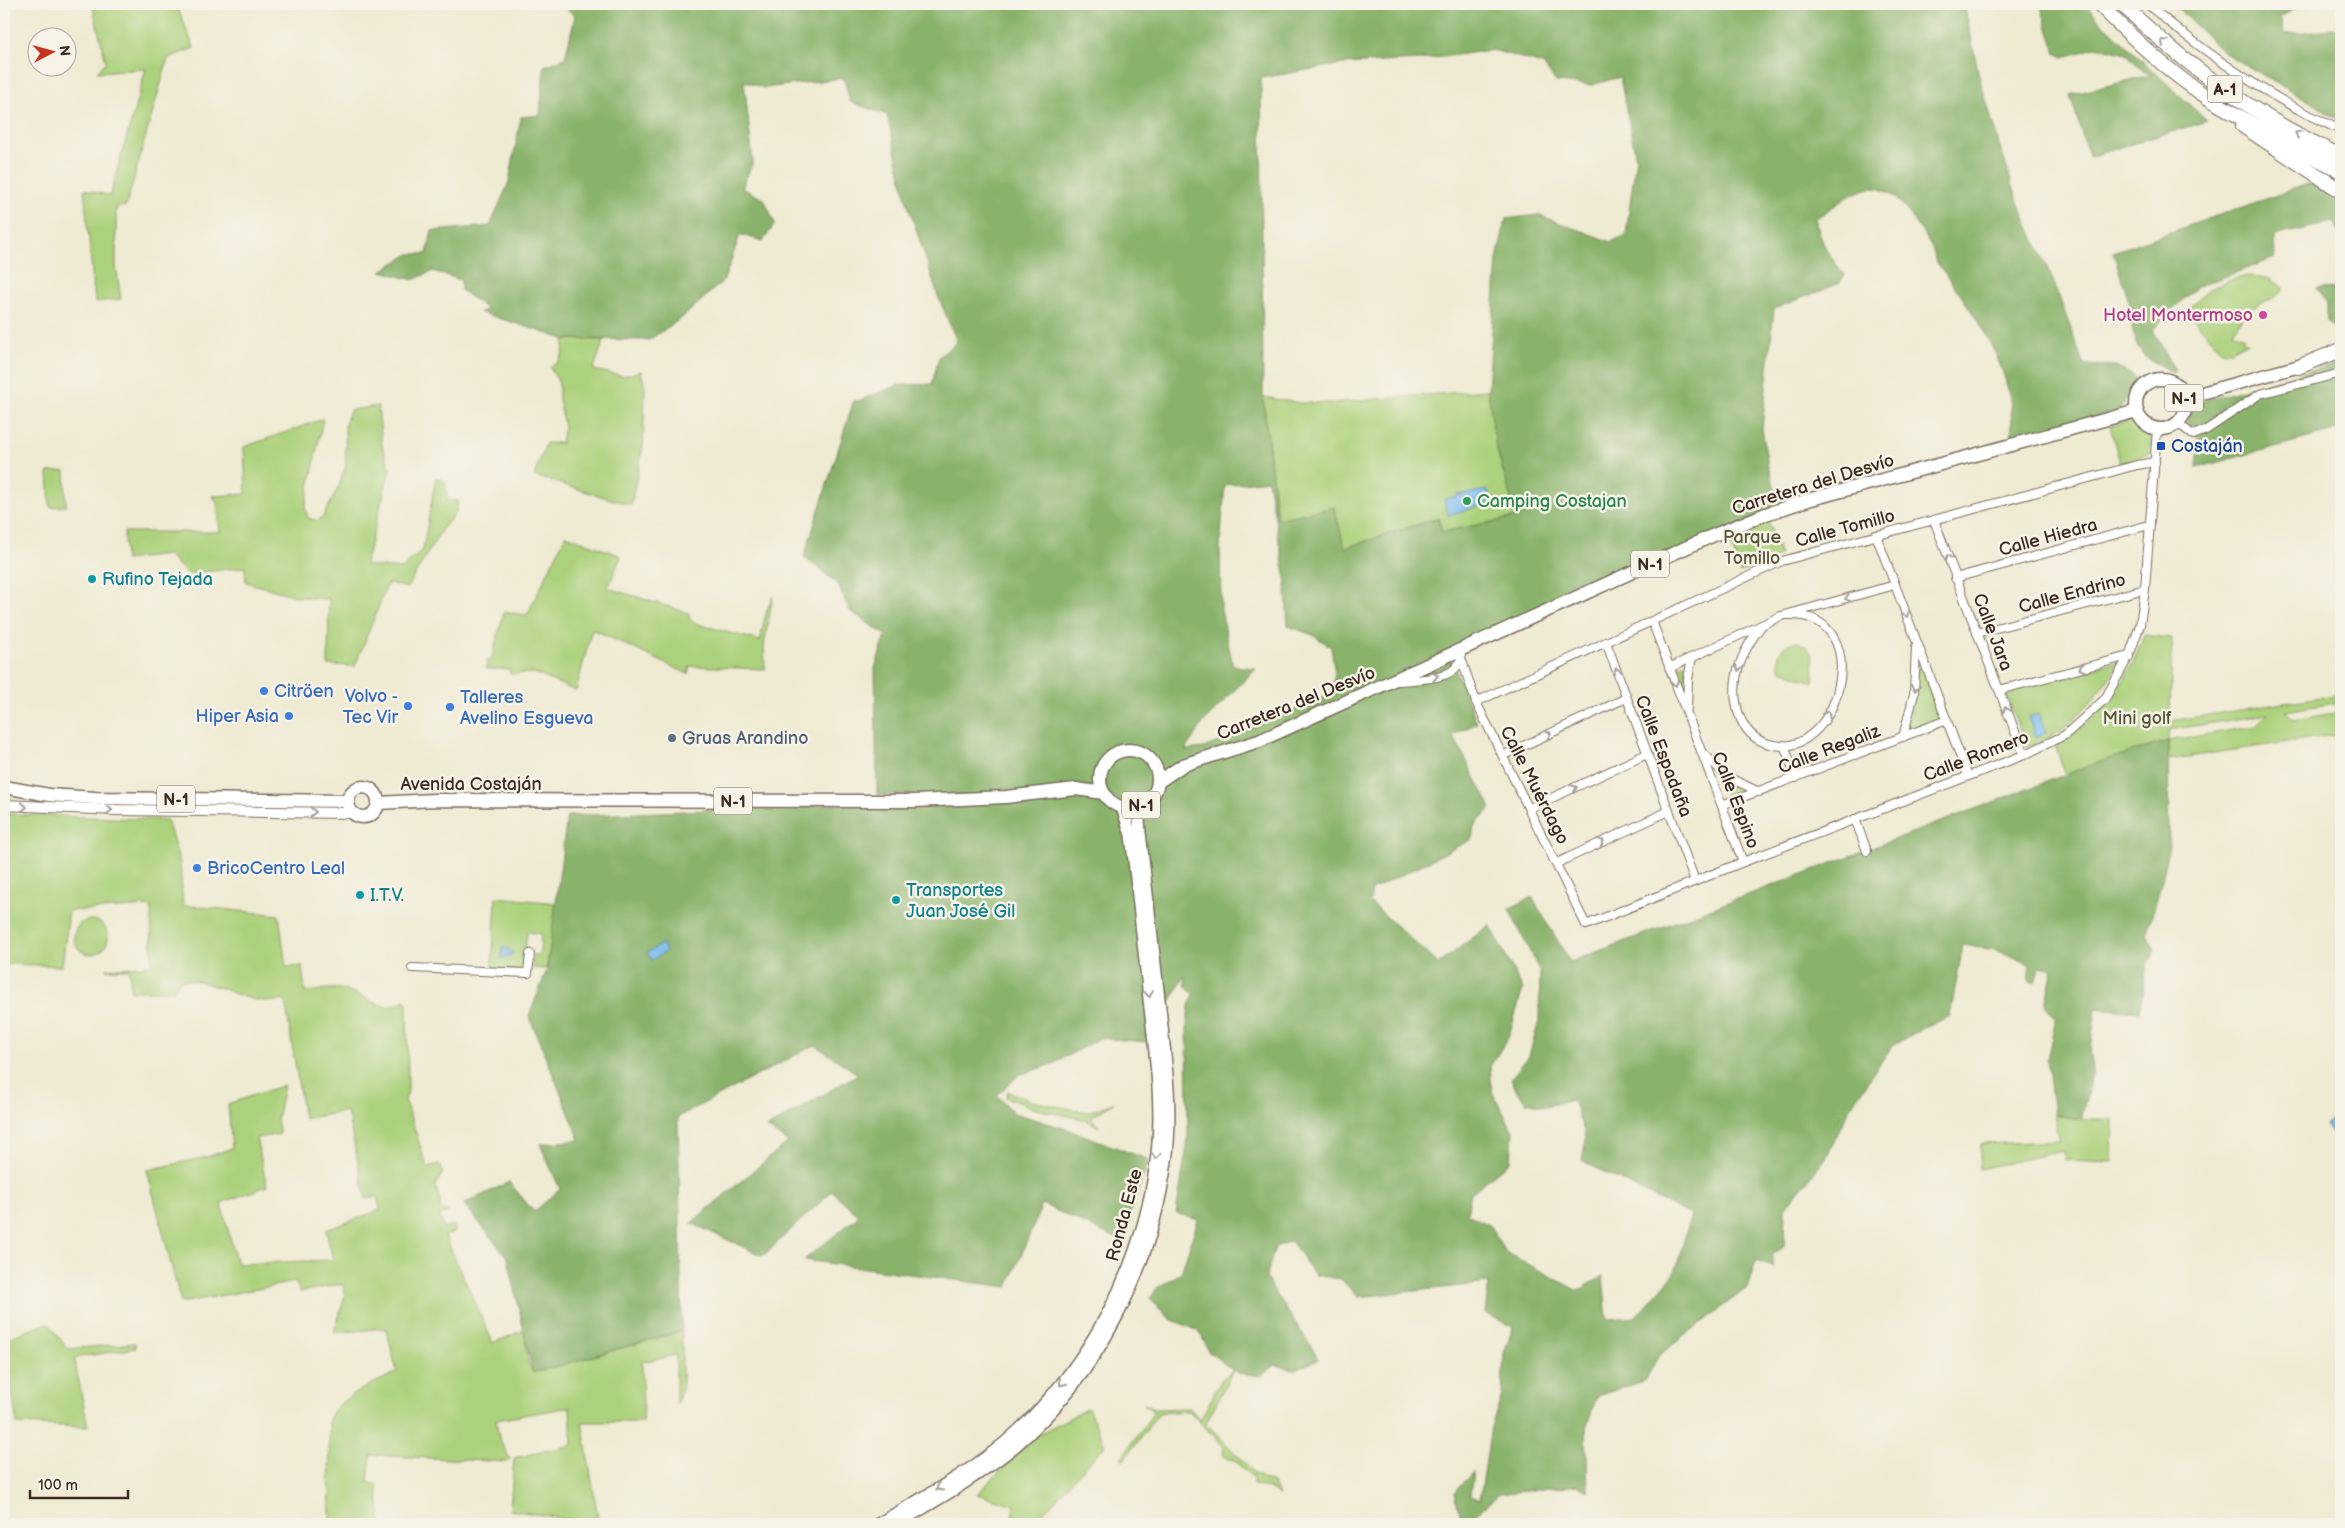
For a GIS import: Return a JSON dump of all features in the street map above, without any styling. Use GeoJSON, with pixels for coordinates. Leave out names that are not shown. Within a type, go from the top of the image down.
{"type":"FeatureCollection","features":[{"type":"Feature","properties":{"kind":"highway","name":"A-1"},"geometry":{"type":"LineString","coordinates":[[2099,4],[2152,54],[2204,95],[2227,110],[2341,170]]}},
{"type":"Feature","properties":{"kind":"highway","name":"A-1"},"geometry":{"type":"LineString","coordinates":[[2122,4],[2179,56],[2227,91],[2297,134],[2341,156]]}},
{"type":"Feature","properties":{"kind":"highway"},"geometry":{"type":"LineString","coordinates":[[2227,110],[2247,130],[2341,190]]}},
{"type":"Feature","properties":{"kind":"highway"},"geometry":{"type":"LineString","coordinates":[[2298,367],[2341,350]]}},
{"type":"Feature","properties":{"kind":"highway","name":"N-1"},"geometry":{"type":"LineString","coordinates":[[2184,398],[2341,356]]}},
{"type":"Feature","properties":{"kind":"highway","name":"N-1"},"geometry":{"type":"LineString","coordinates":[[2158,379],[2168,380],[2177,385],[2184,398],[2185,412],[2178,423],[2164,429],[2157,429],[2145,424],[2137,411],[2136,397],[2150,382],[2158,379]]}},
{"type":"Feature","properties":{"kind":"highway","name":"Carretera del Desvío"},"geometry":{"type":"LineString","coordinates":[[1152,762],[1168,766],[1183,765],[1259,740],[1393,681],[1459,655],[1762,515],[1808,500],[2137,411]]}},
{"type":"Feature","properties":{"kind":"highway","name":"N-1"},"geometry":{"type":"LineString","coordinates":[[1124,751],[1140,752],[1152,762],[1158,775],[1158,782],[1154,793],[1145,803],[1138,807],[1122,807],[1108,800],[1100,779],[1101,772],[1109,758],[1124,751]]}},
{"type":"Feature","properties":{"kind":"highway","name":"Carretera del Desvío"},"geometry":{"type":"LineString","coordinates":[[1158,782],[1183,765]]}},
{"type":"Feature","properties":{"kind":"highway","name":"N-1"},"geometry":{"type":"LineString","coordinates":[[1076,789],[1101,772]]}},
{"type":"Feature","properties":{"kind":"highway"},"geometry":{"type":"LineString","coordinates":[[351,807],[353,790],[364,786],[374,790],[378,803]]}},
{"type":"Feature","properties":{"kind":"highway"},"geometry":{"type":"LineString","coordinates":[[4,787],[62,802]]}},
{"type":"Feature","properties":{"kind":"highway","name":"N-1"},"geometry":{"type":"LineString","coordinates":[[1076,789],[1104,793]]}},
{"type":"Feature","properties":{"kind":"highway","name":"Avenida Costaján"},"geometry":{"type":"LineString","coordinates":[[378,803],[434,800],[887,801],[995,798],[1076,789]]}},
{"type":"Feature","properties":{"kind":"highway","name":"N-1"},"geometry":{"type":"LineString","coordinates":[[62,802],[351,807],[363,817],[369,816],[376,810],[378,803]]}},
{"type":"Feature","properties":{"kind":"main road","name":"Ronda Este"},"geometry":{"type":"LineString","coordinates":[[896,1524],[963,1485],[1032,1430],[1064,1396],[1091,1360],[1118,1316],[1142,1263],[1156,1214],[1166,1160],[1168,1104],[1140,832],[1139,818],[1145,803]]}},
{"type":"Feature","properties":{"kind":"main road","name":"Ronda Este"},"geometry":{"type":"LineString","coordinates":[[878,1524],[957,1477],[1000,1446],[1023,1425],[1055,1391],[1082,1356],[1109,1314],[1132,1263],[1147,1212],[1156,1160],[1159,1104],[1131,835],[1122,807]]}},
{"type":"Feature","properties":{"kind":"street"},"geometry":{"type":"LineString","coordinates":[[2146,4],[2220,62],[2296,109],[2341,130]]}},
{"type":"Feature","properties":{"kind":"street"},"geometry":{"type":"LineString","coordinates":[[2178,423],[2193,435],[2213,426],[2260,394],[2341,373]]}},
{"type":"Feature","properties":{"kind":"street","name":"Calle Romero"},"geometry":{"type":"LineString","coordinates":[[1586,925],[1695,881],[2024,755],[2065,735],[2105,699],[2129,656],[2140,625],[2145,589],[2157,429]]}},
{"type":"Feature","properties":{"kind":"street","name":"Calle Tomillo"},"geometry":{"type":"LineString","coordinates":[[1476,702],[1782,561],[2137,465],[2155,462]]}},
{"type":"Feature","properties":{"kind":"street","name":"Calle Jara"},"geometry":{"type":"LineString","coordinates":[[1934,520],[2024,755]]}},
{"type":"Feature","properties":{"kind":"street","name":"Calle Hiedra"},"geometry":{"type":"LineString","coordinates":[[1956,578],[2149,525]]}},
{"type":"Feature","properties":{"kind":"street"},"geometry":{"type":"LineString","coordinates":[[1876,536],[1968,776]]}},
{"type":"Feature","properties":{"kind":"street"},"geometry":{"type":"LineString","coordinates":[[1669,668],[1786,615],[1895,586]]}},
{"type":"Feature","properties":{"kind":"street","name":"Calle Endrino"},"geometry":{"type":"LineString","coordinates":[[1977,633],[2145,589]]}},
{"type":"Feature","properties":{"kind":"street"},"geometry":{"type":"LineString","coordinates":[[1762,625],[1752,638],[1742,659],[1735,683],[1735,701],[1742,722],[1754,737],[1769,744],[1784,745],[1808,736],[1824,720],[1836,696],[1841,669],[1837,645],[1828,630],[1806,615],[1786,615]]}},
{"type":"Feature","properties":{"kind":"street","name":"Calle Espino"},"geometry":{"type":"LineString","coordinates":[[1652,621],[1744,862]]}},
{"type":"Feature","properties":{"kind":"street"},"geometry":{"type":"LineString","coordinates":[[1903,736],[1914,694],[1916,640]]}},
{"type":"Feature","properties":{"kind":"street","name":"Calle Espadaña"},"geometry":{"type":"LineString","coordinates":[[1606,642],[1695,881]]}},
{"type":"Feature","properties":{"kind":"street","name":"Calle Muérdago"},"geometry":{"type":"LineString","coordinates":[[1459,655],[1476,702],[1504,755],[1586,925]]}},
{"type":"Feature","properties":{"kind":"street"},"geometry":{"type":"LineString","coordinates":[[1999,690],[2129,656]]}},
{"type":"Feature","properties":{"kind":"street","name":"Calle Espino"},"geometry":{"type":"LineString","coordinates":[[1688,717],[1687,693],[1692,658]]}},
{"type":"Feature","properties":{"kind":"street"},"geometry":{"type":"LineString","coordinates":[[1504,755],[1626,698]]}},
{"type":"Feature","properties":{"kind":"street","name":"Calle Regaliz"},"geometry":{"type":"LineString","coordinates":[[1722,805],[1946,720]]}},
{"type":"Feature","properties":{"kind":"street"},"geometry":{"type":"LineString","coordinates":[[1784,745],[1796,778]]}},
{"type":"Feature","properties":{"kind":"street","name":"Calle Espino"},"geometry":{"type":"LineString","coordinates":[[1700,748],[1728,778],[1759,792]]}},
{"type":"Feature","properties":{"kind":"street"},"geometry":{"type":"LineString","coordinates":[[1530,808],[1647,754]]}},
{"type":"Feature","properties":{"kind":"street"},"geometry":{"type":"LineString","coordinates":[[4,806],[62,802]]}},
{"type":"Feature","properties":{"kind":"street"},"geometry":{"type":"LineString","coordinates":[[1557,863],[1669,811]]}},
{"type":"Feature","properties":{"kind":"street"},"geometry":{"type":"LineString","coordinates":[[1855,819],[1866,851]]}},
{"type":"Feature","properties":{"kind":"street"},"geometry":{"type":"LineString","coordinates":[[412,968],[528,973],[530,954]]}},
{"type":"Feature","properties":{"kind":"green space"},"geometry":{"type":"Polygon","coordinates":[[[92,4],[176,4],[194,48],[168,58],[126,206],[116,207],[116,266],[121,299],[95,302],[84,189],[110,196],[146,69],[97,72],[106,62],[92,4]]]}},
{"type":"Feature","properties":{"kind":"green space"},"geometry":{"type":"Polygon","coordinates":[[[562,4],[1964,4],[1979,76],[2018,202],[2054,283],[2084,365],[2116,366],[2138,379],[2120,409],[2012,445],[2010,399],[2005,380],[1990,343],[1970,308],[1935,260],[1930,244],[1924,234],[1901,204],[1889,193],[1878,189],[1868,189],[1857,192],[1816,218],[1819,233],[1826,249],[1845,274],[1840,283],[1774,309],[1762,429],[1768,467],[1782,509],[1444,655],[1452,661],[1477,723],[1453,735],[1491,808],[1474,826],[1472,839],[1372,890],[1370,902],[1438,964],[1490,925],[1523,989],[1509,1036],[1490,1066],[1492,1092],[1513,1131],[1511,1161],[1471,1193],[1467,1214],[1491,1226],[1504,1251],[1578,1291],[1603,1276],[1607,1319],[1636,1317],[1675,1273],[1691,1215],[1582,1161],[1586,1137],[1573,1100],[1545,1106],[1526,1102],[1516,1090],[1511,1078],[1529,1056],[1539,1021],[1540,972],[1509,909],[1532,897],[1570,962],[2099,762],[2168,741],[2169,850],[2146,935],[2155,949],[2147,965],[2139,1012],[2096,1008],[2090,1049],[2093,1070],[2081,1119],[2054,1115],[2047,1059],[2056,1018],[2045,1005],[2053,969],[2040,966],[2035,982],[2028,981],[2030,964],[1996,950],[1963,945],[1950,1016],[1929,1025],[1893,1045],[1873,1073],[1848,1112],[1826,1158],[1785,1208],[1784,1247],[1771,1254],[1774,1268],[1756,1261],[1747,1288],[1658,1356],[1646,1380],[1597,1396],[1586,1428],[1588,1491],[1576,1485],[1499,1494],[1470,1519],[1471,1524],[1461,1524],[1455,1492],[1473,1471],[1470,1495],[1480,1500],[1491,1427],[1502,1395],[1504,1353],[1513,1327],[1485,1313],[1489,1283],[1358,1297],[1341,1279],[1315,1275],[1291,1241],[1275,1247],[1266,1278],[1319,1359],[1295,1370],[1275,1365],[1261,1376],[1237,1373],[1209,1352],[1199,1331],[1170,1319],[1150,1299],[1157,1288],[1181,1273],[1198,1220],[1176,1213],[1188,1139],[1187,1023],[1189,1005],[1194,995],[1186,987],[1185,976],[1147,1042],[1100,1038],[1053,1064],[1019,1075],[997,1095],[1014,1113],[1073,1131],[1149,1160],[1120,1240],[1042,1204],[1008,1287],[804,1260],[859,1216],[832,1191],[763,1256],[691,1223],[788,1142],[767,1128],[858,1074],[815,1045],[678,1117],[682,1331],[533,1373],[508,1258],[464,1204],[509,1182],[534,1212],[560,1189],[540,1144],[580,1140],[529,1016],[547,970],[567,816],[990,798],[941,793],[877,795],[875,668],[886,635],[850,611],[837,583],[804,557],[854,400],[858,401],[899,385],[932,384],[939,357],[957,342],[938,296],[907,202],[887,115],[850,102],[844,78],[764,88],[744,81],[753,162],[742,188],[764,199],[775,224],[763,241],[740,235],[724,280],[683,317],[649,340],[564,339],[480,312],[487,309],[461,290],[461,280],[433,271],[413,280],[381,271],[409,254],[427,254],[432,231],[490,226],[509,182],[521,117],[540,115],[544,66],[565,58],[575,16],[562,4]],[[1493,50],[1419,60],[1343,64],[1261,78],[1263,397],[1277,519],[1334,507],[1345,548],[1438,518],[1442,532],[1517,517],[1496,447],[1488,390],[1497,259],[1506,219],[1538,215],[1611,242],[1626,235],[1636,158],[1620,77],[1591,85],[1556,82],[1543,64],[1493,50]],[[1268,480],[1225,485],[1220,547],[1221,610],[1233,666],[1256,668],[1203,723],[1185,750],[1204,748],[1330,695],[1335,674],[1331,647],[1313,635],[1288,626],[1285,574],[1268,480]]]}},
{"type":"Feature","properties":{"kind":"green space"},"geometry":{"type":"Polygon","coordinates":[[[2040,4],[2086,4],[2102,23],[2207,121],[2089,157],[2070,95],[2154,74],[2144,72],[2127,54],[2098,47],[2064,57],[2056,53],[2040,4]]]}},
{"type":"Feature","properties":{"kind":"green space"},"geometry":{"type":"Polygon","coordinates":[[[2173,4],[2305,4],[2280,17],[2285,34],[2341,28],[2341,122],[2311,102],[2226,54],[2173,4]]]}},
{"type":"Feature","properties":{"kind":"green space"},"geometry":{"type":"Polygon","coordinates":[[[2314,182],[2341,199],[2341,238],[2333,222],[2274,236],[2275,258],[2197,287],[2166,315],[2153,330],[2175,371],[2173,373],[2145,357],[2136,344],[2131,323],[2130,305],[2113,252],[2314,182]]]}},
{"type":"Feature","properties":{"kind":"green space"},"geometry":{"type":"Polygon","coordinates":[[[2250,276],[2268,278],[2285,289],[2244,315],[2232,332],[2244,337],[2242,340],[2247,342],[2231,351],[2222,351],[2187,312],[2200,297],[2214,287],[2230,280],[2250,276]]]}},
{"type":"Feature","properties":{"kind":"green space"},"geometry":{"type":"Polygon","coordinates":[[[2341,288],[2341,336],[2327,321],[2327,303],[2316,289],[2341,288]]]}},
{"type":"Feature","properties":{"kind":"green space"},"geometry":{"type":"Polygon","coordinates":[[[564,339],[604,340],[593,370],[623,376],[641,371],[645,388],[643,446],[631,505],[534,476],[546,443],[561,443],[564,427],[559,399],[559,383],[550,367],[558,362],[562,356],[564,339]]]}},
{"type":"Feature","properties":{"kind":"green space"},"geometry":{"type":"Polygon","coordinates":[[[2341,362],[2341,429],[2197,468],[2199,439],[2190,429],[2187,421],[2191,410],[2200,402],[2341,362]]]}},
{"type":"Feature","properties":{"kind":"green space","name":"Camping Costajan"},"geometry":{"type":"Polygon","coordinates":[[[1488,390],[1496,447],[1517,517],[1442,532],[1438,518],[1345,548],[1277,520],[1263,397],[1300,403],[1329,403],[1488,390]]]}},
{"type":"Feature","properties":{"kind":"green space"},"geometry":{"type":"Polygon","coordinates":[[[378,406],[382,445],[390,469],[365,565],[402,569],[423,549],[436,477],[445,481],[447,500],[458,501],[456,512],[440,532],[407,588],[388,583],[355,666],[328,665],[329,599],[299,597],[246,582],[245,567],[188,574],[168,555],[125,560],[124,532],[220,532],[217,503],[212,496],[246,494],[244,447],[323,419],[305,508],[308,518],[318,521],[324,515],[339,486],[346,464],[345,425],[350,410],[378,406]]]}},
{"type":"Feature","properties":{"kind":"green space"},"geometry":{"type":"Polygon","coordinates":[[[2133,420],[2139,422],[2152,435],[2149,454],[2120,463],[2110,426],[2133,420]]]}},
{"type":"Feature","properties":{"kind":"green space"},"geometry":{"type":"Polygon","coordinates":[[[65,471],[66,506],[50,507],[48,472],[65,471]]]}},
{"type":"Feature","properties":{"kind":"green space","name":"Parque Tomillo"},"geometry":{"type":"Polygon","coordinates":[[[1768,520],[1780,555],[1741,573],[1728,536],[1768,520]]]}},
{"type":"Feature","properties":{"kind":"green space"},"geometry":{"type":"Polygon","coordinates":[[[566,535],[621,556],[608,588],[689,613],[689,618],[694,623],[760,641],[767,609],[773,596],[764,645],[765,669],[690,666],[688,674],[592,629],[576,691],[534,673],[510,674],[509,669],[486,669],[488,660],[491,661],[504,612],[527,615],[566,535]]]}},
{"type":"Feature","properties":{"kind":"green space","name":"Mini golf"},"geometry":{"type":"Polygon","coordinates":[[[2144,635],[2172,638],[2170,721],[2341,694],[2341,702],[2286,711],[2293,720],[2341,712],[2341,734],[2168,760],[2168,741],[2066,775],[2055,746],[2072,735],[2099,712],[2120,685],[2137,654],[2144,635]],[[2268,714],[2169,730],[2168,741],[2256,726],[2268,714]]]}},
{"type":"Feature","properties":{"kind":"green space"},"geometry":{"type":"Polygon","coordinates":[[[1795,642],[1807,647],[1810,651],[1814,669],[1813,682],[1781,670],[1779,656],[1782,648],[1795,642]]]}},
{"type":"Feature","properties":{"kind":"green space"},"geometry":{"type":"Polygon","coordinates":[[[2120,661],[2092,700],[2066,726],[2053,736],[2026,747],[2005,691],[2120,661]]]}},
{"type":"Feature","properties":{"kind":"green space"},"geometry":{"type":"Polygon","coordinates":[[[1686,663],[1685,689],[1682,690],[1673,672],[1674,668],[1686,663]]]}},
{"type":"Feature","properties":{"kind":"green space"},"geometry":{"type":"Polygon","coordinates":[[[1921,664],[1924,666],[1943,718],[1910,731],[1908,729],[1918,667],[1921,664]]]}},
{"type":"Feature","properties":{"kind":"green space"},"geometry":{"type":"Polygon","coordinates":[[[1716,770],[1748,791],[1746,794],[1728,800],[1716,770]]]}},
{"type":"Feature","properties":{"kind":"green space"},"geometry":{"type":"Polygon","coordinates":[[[4,814],[167,820],[180,863],[183,905],[279,915],[286,967],[302,966],[305,992],[340,989],[357,994],[380,1005],[388,1006],[396,1005],[405,1000],[407,1004],[408,1091],[405,1100],[427,1167],[439,1164],[443,1173],[435,1186],[440,1199],[440,1208],[448,1212],[439,1215],[444,1228],[453,1225],[456,1231],[445,1236],[493,1343],[524,1330],[528,1362],[533,1373],[682,1331],[682,1390],[676,1404],[676,1355],[642,1362],[643,1422],[582,1422],[599,1524],[510,1510],[514,1458],[572,1445],[570,1407],[496,1420],[499,1438],[510,1459],[507,1462],[371,1455],[368,1482],[377,1485],[381,1524],[330,1524],[329,1420],[333,1412],[348,1398],[397,1372],[386,1328],[334,1333],[345,1295],[342,1284],[300,1292],[295,1282],[181,1303],[147,1170],[207,1157],[232,1148],[228,1104],[284,1085],[277,1120],[280,1134],[256,1138],[267,1186],[221,1203],[237,1264],[333,1260],[326,1230],[380,1210],[377,1196],[366,1199],[347,1111],[304,1119],[285,1000],[257,1000],[207,983],[181,980],[173,991],[131,991],[129,969],[106,969],[152,965],[151,906],[69,911],[62,966],[4,964],[4,814]]]}},
{"type":"Feature","properties":{"kind":"green space"},"geometry":{"type":"Polygon","coordinates":[[[496,897],[558,903],[546,969],[532,968],[533,955],[540,955],[541,934],[527,932],[526,968],[523,971],[492,969],[496,897]]]}},
{"type":"Feature","properties":{"kind":"green space"},"geometry":{"type":"Polygon","coordinates":[[[91,920],[98,921],[103,925],[107,930],[107,944],[103,949],[98,953],[91,954],[84,953],[79,949],[75,944],[74,937],[75,930],[79,925],[84,921],[91,920]]]}},
{"type":"Feature","properties":{"kind":"green space"},"geometry":{"type":"Polygon","coordinates":[[[1008,1091],[1031,1101],[1087,1112],[1114,1103],[1091,1117],[1099,1127],[1086,1120],[1036,1109],[1006,1097],[1008,1091]]]}},
{"type":"Feature","properties":{"kind":"green space"},"geometry":{"type":"Polygon","coordinates":[[[2054,1115],[2081,1119],[2113,1119],[2112,1162],[2065,1160],[2063,1151],[1979,1169],[1981,1144],[2060,1141],[2054,1115]]]}},
{"type":"Feature","properties":{"kind":"green space"},"geometry":{"type":"Polygon","coordinates":[[[48,1323],[68,1349],[135,1343],[136,1348],[74,1358],[88,1427],[17,1424],[5,1339],[48,1323]]]}},
{"type":"Feature","properties":{"kind":"green space"},"geometry":{"type":"Polygon","coordinates":[[[1233,1370],[1206,1423],[1256,1475],[1272,1483],[1279,1495],[1269,1488],[1253,1485],[1253,1478],[1233,1459],[1227,1459],[1223,1454],[1224,1447],[1189,1411],[1159,1413],[1124,1460],[1121,1458],[1154,1412],[1144,1404],[1158,1409],[1190,1408],[1200,1420],[1222,1379],[1233,1370]]]}},
{"type":"Feature","properties":{"kind":"green space"},"geometry":{"type":"Polygon","coordinates":[[[1088,1408],[1105,1445],[1033,1524],[1010,1524],[1015,1505],[977,1494],[1037,1435],[1088,1408]]]}},
{"type":"Feature","properties":{"kind":"water","name":"Camping Costajan"},"geometry":{"type":"Polygon","coordinates":[[[1488,490],[1490,503],[1448,515],[1444,499],[1456,497],[1458,493],[1458,495],[1488,490]]]}},
{"type":"Feature","properties":{"kind":"water"},"geometry":{"type":"Polygon","coordinates":[[[2039,714],[2046,733],[2036,737],[2028,717],[2039,714]]]}},
{"type":"Feature","properties":{"kind":"water"},"geometry":{"type":"Polygon","coordinates":[[[662,944],[666,951],[652,960],[647,953],[662,944]]]}},
{"type":"Feature","properties":{"kind":"water"},"geometry":{"type":"Polygon","coordinates":[[[503,946],[514,953],[501,959],[503,946]]]}},
{"type":"Feature","properties":{"kind":"water"},"geometry":{"type":"Polygon","coordinates":[[[2336,1116],[2341,1119],[2341,1128],[2332,1134],[2325,1124],[2336,1116]]]}},
{"type":"Feature","properties":{"kind":"place","name":"Hotel Montermoso"},"geometry":{"type":"Point","coordinates":[2263,315]}},
{"type":"Feature","properties":{"kind":"place","name":"Costaján"},"geometry":{"type":"Point","coordinates":[2161,446]}},
{"type":"Feature","properties":{"kind":"place","name":"Camping Costajan"},"geometry":{"type":"Point","coordinates":[1467,501]}},
{"type":"Feature","properties":{"kind":"place","name":"Rufino Tejada"},"geometry":{"type":"Point","coordinates":[92,579]}},
{"type":"Feature","properties":{"kind":"place","name":"Citröen"},"geometry":{"type":"Point","coordinates":[264,691]}},
{"type":"Feature","properties":{"kind":"place","name":"Volvo - Tec Vir"},"geometry":{"type":"Point","coordinates":[408,706]}},
{"type":"Feature","properties":{"kind":"place","name":"Talleres Avelino Esgueva"},"geometry":{"type":"Point","coordinates":[450,707]}},
{"type":"Feature","properties":{"kind":"place","name":"Hiper Asia"},"geometry":{"type":"Point","coordinates":[289,716]}},
{"type":"Feature","properties":{"kind":"place","name":"Gruas Arandino"},"geometry":{"type":"Point","coordinates":[672,738]}},
{"type":"Feature","properties":{"kind":"place","name":"BricoCentro Leal"},"geometry":{"type":"Point","coordinates":[197,868]}},
{"type":"Feature","properties":{"kind":"place","name":"I.T.V."},"geometry":{"type":"Point","coordinates":[360,895]}},
{"type":"Feature","properties":{"kind":"place","name":"Transportes Juan José Gil"},"geometry":{"type":"Point","coordinates":[896,900]}}]}
